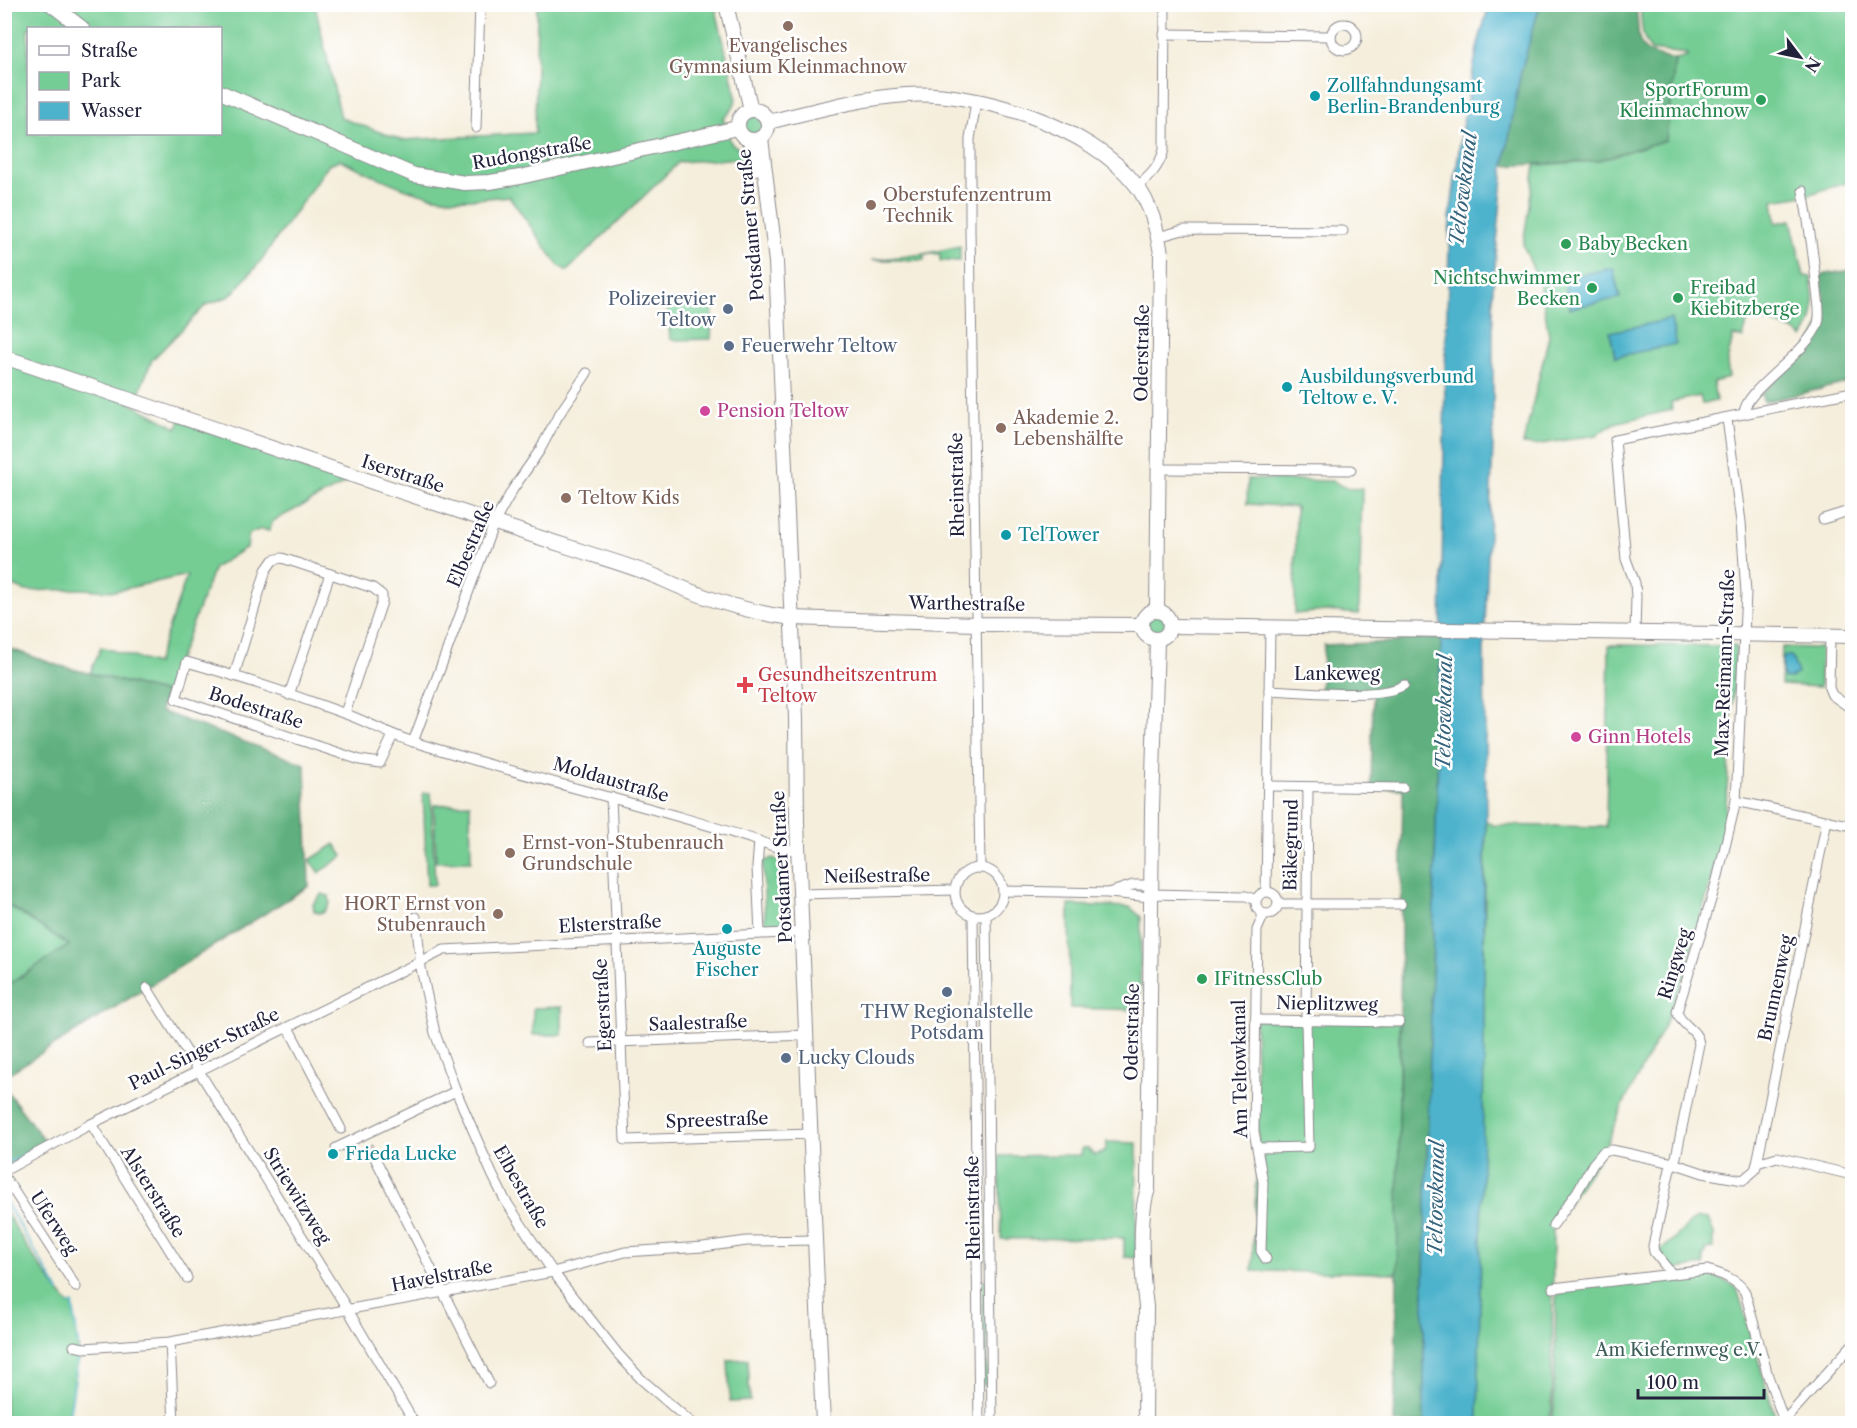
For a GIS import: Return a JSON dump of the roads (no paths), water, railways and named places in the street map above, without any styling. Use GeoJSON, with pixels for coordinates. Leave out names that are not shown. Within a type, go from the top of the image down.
{"type":"FeatureCollection","features":[{"type":"Feature","properties":{"kind":"street"},"geometry":{"type":"LineString","coordinates":[[51,4],[81,27]]}},
{"type":"Feature","properties":{"kind":"street"},"geometry":{"type":"LineString","coordinates":[[476,128],[480,4]]}},
{"type":"Feature","properties":{"kind":"street"},"geometry":{"type":"LineString","coordinates":[[726,4],[751,110],[762,112],[768,122]]}},
{"type":"Feature","properties":{"kind":"street"},"geometry":{"type":"LineString","coordinates":[[1137,187],[1153,174],[1160,164],[1164,150],[1165,4]]}},
{"type":"Feature","properties":{"kind":"street"},"geometry":{"type":"LineString","coordinates":[[1164,34],[1331,36]]}},
{"type":"Feature","properties":{"kind":"street","name":"Rudongstraße"},"geometry":{"type":"LineString","coordinates":[[222,93],[395,168],[434,179],[465,183],[520,177],[737,128]]}},
{"type":"Feature","properties":{"kind":"street","name":"Oderstraße"},"geometry":{"type":"LineString","coordinates":[[768,122],[871,99],[908,94],[943,96],[1017,111],[1053,125],[1100,150],[1125,172],[1137,187],[1147,204],[1158,237],[1161,269],[1157,611]]}},
{"type":"Feature","properties":{"kind":"street","name":"Rheinstraße"},"geometry":{"type":"LineString","coordinates":[[976,102],[970,139],[970,207],[980,868]]}},
{"type":"Feature","properties":{"kind":"street","name":"Potsdamer Straße"},"geometry":{"type":"LineString","coordinates":[[751,110],[741,115],[737,128],[742,136],[756,139],[767,131],[768,122]]}},
{"type":"Feature","properties":{"kind":"street","name":"Potsdamer Straße"},"geometry":{"type":"LineString","coordinates":[[756,139],[775,254],[792,618],[798,849],[824,1424]]}},
{"type":"Feature","properties":{"kind":"street"},"geometry":{"type":"LineString","coordinates":[[1744,414],[1744,407],[1763,385],[1802,348],[1818,324],[1815,263],[1803,191]]}},
{"type":"Feature","properties":{"kind":"street"},"geometry":{"type":"LineString","coordinates":[[1158,237],[1183,230],[1343,231]]}},
{"type":"Feature","properties":{"kind":"street","name":"Iserstraße"},"geometry":{"type":"LineString","coordinates":[[4,357],[347,475],[662,579],[706,598],[765,614],[792,618]]}},
{"type":"Feature","properties":{"kind":"street","name":"Elbestraße"},"geometry":{"type":"LineString","coordinates":[[413,742],[494,523],[513,489],[540,450],[558,416],[587,373]]}},
{"type":"Feature","properties":{"kind":"street"},"geometry":{"type":"LineString","coordinates":[[1635,633],[1635,583],[1626,560],[1615,440],[1852,392]]}},
{"type":"Feature","properties":{"kind":"street","name":"Max-Reimann-Straße"},"geometry":{"type":"LineString","coordinates":[[1727,419],[1741,522],[1746,593],[1736,801]]}},
{"type":"Feature","properties":{"kind":"street"},"geometry":{"type":"LineString","coordinates":[[1159,469],[1351,470]]}},
{"type":"Feature","properties":{"kind":"street"},"geometry":{"type":"LineString","coordinates":[[1822,519],[1852,510]]}},
{"type":"Feature","properties":{"kind":"street","name":"Bodestraße"},"geometry":{"type":"LineString","coordinates":[[234,676],[266,570],[273,560],[279,558],[373,588],[382,595],[382,602],[345,713]]}},
{"type":"Feature","properties":{"kind":"street","name":"Bodestraße"},"geometry":{"type":"LineString","coordinates":[[289,695],[330,574]]}},
{"type":"Feature","properties":{"kind":"street"},"geometry":{"type":"LineString","coordinates":[[1157,611],[1165,614],[1171,626],[1168,634],[1157,640],[1148,637],[1142,625],[1148,613],[1157,611]]}},
{"type":"Feature","properties":{"kind":"street","name":"Warthestraße"},"geometry":{"type":"LineString","coordinates":[[792,618],[975,624],[1142,625]]}},
{"type":"Feature","properties":{"kind":"street"},"geometry":{"type":"LineString","coordinates":[[1171,626],[1852,636]]}},
{"type":"Feature","properties":{"kind":"street"},"geometry":{"type":"LineString","coordinates":[[1266,892],[1270,628]]}},
{"type":"Feature","properties":{"kind":"street"},"geometry":{"type":"LineString","coordinates":[[1830,636],[1829,688],[1832,695],[1852,710]]}},
{"type":"Feature","properties":{"kind":"street","name":"Oderstraße"},"geometry":{"type":"LineString","coordinates":[[1145,1424],[1144,1201],[1148,1189],[1157,640]]}},
{"type":"Feature","properties":{"kind":"street","name":"Bodestraße"},"geometry":{"type":"LineString","coordinates":[[393,735],[380,763],[360,760],[176,699],[187,662],[345,713],[413,742]]}},
{"type":"Feature","properties":{"kind":"street","name":"Lankeweg"},"geometry":{"type":"LineString","coordinates":[[1269,690],[1373,693],[1398,689],[1404,685]]}},
{"type":"Feature","properties":{"kind":"street","name":"Moldaustraße"},"geometry":{"type":"LineString","coordinates":[[413,742],[611,797],[785,850],[798,849]]}},
{"type":"Feature","properties":{"kind":"street","name":"Bäkegrund"},"geometry":{"type":"LineString","coordinates":[[1269,786],[1403,788]]}},
{"type":"Feature","properties":{"kind":"street","name":"Bäkegrund"},"geometry":{"type":"LineString","coordinates":[[1258,1148],[1309,1147],[1306,1021],[1308,787]]}},
{"type":"Feature","properties":{"kind":"street","name":"Egerstraße"},"geometry":{"type":"LineString","coordinates":[[611,797],[625,1140]]}},
{"type":"Feature","properties":{"kind":"street"},"geometry":{"type":"LineString","coordinates":[[1736,801],[1852,826]]}},
{"type":"Feature","properties":{"kind":"street","name":"Ringweg"},"geometry":{"type":"LineString","coordinates":[[1673,1163],[1699,1044],[1695,1031],[1679,1019],[1677,1012],[1717,880],[1736,801]]}},
{"type":"Feature","properties":{"kind":"street","name":"Brunnenweg"},"geometry":{"type":"LineString","coordinates":[[1757,1163],[1827,820]]}},
{"type":"Feature","properties":{"kind":"street"},"geometry":{"type":"LineString","coordinates":[[759,841],[757,867],[760,934]]}},
{"type":"Feature","properties":{"kind":"street"},"geometry":{"type":"LineString","coordinates":[[980,868],[996,875],[1003,891],[1000,904],[992,913],[973,916],[967,914],[957,904],[955,890],[958,880],[965,872],[980,868]]}},
{"type":"Feature","properties":{"kind":"street"},"geometry":{"type":"LineString","coordinates":[[1003,891],[1109,893],[1133,885],[1152,892],[1246,896],[1256,900]]}},
{"type":"Feature","properties":{"kind":"street","name":"Neißestraße"},"geometry":{"type":"LineString","coordinates":[[800,894],[955,890]]}},
{"type":"Feature","properties":{"kind":"street"},"geometry":{"type":"LineString","coordinates":[[1266,892],[1274,894],[1278,904],[1274,912],[1264,914],[1258,910],[1256,900],[1266,892]]}},
{"type":"Feature","properties":{"kind":"street"},"geometry":{"type":"LineString","coordinates":[[1278,904],[1401,904]]}},
{"type":"Feature","properties":{"kind":"street","name":"Am Teltowkanal"},"geometry":{"type":"LineString","coordinates":[[1264,914],[1257,930],[1254,1131],[1263,1182],[1261,1251],[1266,1259]]}},
{"type":"Feature","properties":{"kind":"street","name":"Rheinstraße"},"geometry":{"type":"LineString","coordinates":[[986,915],[992,1424]]}},
{"type":"Feature","properties":{"kind":"street","name":"Rheinstraße"},"geometry":{"type":"LineString","coordinates":[[973,916],[979,1424]]}},
{"type":"Feature","properties":{"kind":"street","name":"Elbestraße"},"geometry":{"type":"LineString","coordinates":[[416,917],[421,961],[435,1033],[456,1091],[505,1200],[553,1272],[618,1354],[641,1379],[693,1424]]}},
{"type":"Feature","properties":{"kind":"street","name":"Elsterstraße"},"geometry":{"type":"LineString","coordinates":[[421,961],[444,950],[802,932]]}},
{"type":"Feature","properties":{"kind":"street","name":"Paul-Singer-Straße"},"geometry":{"type":"LineString","coordinates":[[4,1171],[91,1124],[421,961]]}},
{"type":"Feature","properties":{"kind":"street","name":"Striewitzweg"},"geometry":{"type":"LineString","coordinates":[[147,988],[348,1310],[415,1424]]}},
{"type":"Feature","properties":{"kind":"street"},"geometry":{"type":"LineString","coordinates":[[974,1019],[987,1019]]}},
{"type":"Feature","properties":{"kind":"street","name":"Nieplitzweg"},"geometry":{"type":"LineString","coordinates":[[1255,1020],[1399,1022]]}},
{"type":"Feature","properties":{"kind":"street"},"geometry":{"type":"LineString","coordinates":[[288,1026],[341,1129]]}},
{"type":"Feature","properties":{"kind":"street","name":"Saalestraße"},"geometry":{"type":"LineString","coordinates":[[590,1043],[807,1035]]}},
{"type":"Feature","properties":{"kind":"street"},"geometry":{"type":"LineString","coordinates":[[336,1148],[456,1091]]}},
{"type":"Feature","properties":{"kind":"street","name":"Alsterstraße"},"geometry":{"type":"LineString","coordinates":[[91,1124],[187,1278]]}},
{"type":"Feature","properties":{"kind":"street","name":"Spreestraße"},"geometry":{"type":"LineString","coordinates":[[625,1140],[811,1134]]}},
{"type":"Feature","properties":{"kind":"street"},"geometry":{"type":"LineString","coordinates":[[363,1136],[368,1145]]}},
{"type":"Feature","properties":{"kind":"street","name":"Rheinstraße"},"geometry":{"type":"LineString","coordinates":[[976,1145],[989,1144]]}},
{"type":"Feature","properties":{"kind":"street"},"geometry":{"type":"LineString","coordinates":[[1553,1225],[1603,1152],[1612,1150],[1673,1163],[1703,1173],[1743,1180],[1751,1175],[1757,1163],[1777,1157],[1852,1175]]}},
{"type":"Feature","properties":{"kind":"street"},"geometry":{"type":"LineString","coordinates":[[374,1156],[489,1383]]}},
{"type":"Feature","properties":{"kind":"street"},"geometry":{"type":"LineString","coordinates":[[1672,1274],[1654,1252],[1653,1246],[1673,1163]]}},
{"type":"Feature","properties":{"kind":"street","name":"Uferweg"},"geometry":{"type":"LineString","coordinates":[[4,1176],[76,1287]]}},
{"type":"Feature","properties":{"kind":"street","name":"Havelstraße"},"geometry":{"type":"LineString","coordinates":[[74,1346],[84,1348],[170,1342],[553,1272],[625,1252],[703,1247],[747,1241],[815,1240]]}},
{"type":"Feature","properties":{"kind":"street"},"geometry":{"type":"LineString","coordinates":[[1554,1288],[1707,1270],[1722,1274],[1743,1287],[1768,1376],[1785,1422],[1852,1345]]}},
{"type":"Feature","properties":{"kind":"street","name":"Rheinstraße"},"geometry":{"type":"LineString","coordinates":[[977,1271],[990,1271]]}},
{"type":"Feature","properties":{"kind":"street"},"geometry":{"type":"LineString","coordinates":[[170,1342],[174,1424]]}},
{"type":"Feature","properties":{"kind":"street"},"geometry":{"type":"LineString","coordinates":[[978,1394],[991,1394]]}},
{"type":"Feature","properties":{"kind":"water","name":"Teltowkanal"},"geometry":{"type":"Polygon","coordinates":[[[1489,5],[1540,5],[1520,75],[1504,166],[1493,288],[1493,446],[1484,648],[1486,821],[1478,1423],[1424,1424],[1424,1275],[1450,217],[1462,127],[1478,44],[1489,5]]]}},
{"type":"Feature","properties":{"kind":"water","name":"Nichtschwimmer Becken"},"geometry":{"type":"Polygon","coordinates":[[[1613,268],[1620,298],[1570,308],[1564,278],[1613,268]]]}},
{"type":"Feature","properties":{"kind":"water"},"geometry":{"type":"Polygon","coordinates":[[[1671,319],[1676,344],[1615,357],[1610,332],[1671,319]]]}},
{"type":"Feature","properties":{"kind":"water"},"geometry":{"type":"Polygon","coordinates":[[[1791,656],[1798,673],[1791,678],[1784,679],[1783,658],[1791,656]]]}},
{"type":"Feature","properties":{"kind":"waterway"},"geometry":{"type":"LineString","coordinates":[[4,1164],[28,1153]]}},
{"type":"Feature","properties":{"kind":"waterway"},"geometry":{"type":"LineString","coordinates":[[4,1199],[59,1292]]}},
{"type":"Feature","properties":{"kind":"waterway"},"geometry":{"type":"LineString","coordinates":[[69,1305],[73,1304],[78,1345]]}},
{"type":"Feature","properties":{"kind":"waterway"},"geometry":{"type":"LineString","coordinates":[[68,1424],[79,1351]]}},
{"type":"Feature","properties":{"kind":"tunnel"},"geometry":{"type":"LineString","coordinates":[[368,1145],[374,1156]]}},
{"type":"Feature","properties":{"kind":"place","name":"Evangelisches Gymnasium Kleinmachnow"},"geometry":{"type":"Point","coordinates":[788,26]}},
{"type":"Feature","properties":{"kind":"place","name":"Zollfahndungsamt Berlin-Brandenburg"},"geometry":{"type":"Point","coordinates":[1315,96]}},
{"type":"Feature","properties":{"kind":"place","name":"SportForum Kleinmachnow"},"geometry":{"type":"Point","coordinates":[1761,100]}},
{"type":"Feature","properties":{"kind":"place","name":"Oberstufenzentrum Technik"},"geometry":{"type":"Point","coordinates":[871,205]}},
{"type":"Feature","properties":{"kind":"place","name":"Baby Becken"},"geometry":{"type":"Point","coordinates":[1566,244]}},
{"type":"Feature","properties":{"kind":"place","name":"Nichtschwimmer Becken"},"geometry":{"type":"Point","coordinates":[1592,288]}},
{"type":"Feature","properties":{"kind":"place","name":"Freibad Kiebitzberge"},"geometry":{"type":"Point","coordinates":[1678,298]}},
{"type":"Feature","properties":{"kind":"place","name":"Polizeirevier Teltow"},"geometry":{"type":"Point","coordinates":[728,309]}},
{"type":"Feature","properties":{"kind":"place","name":"Feuerwehr Teltow"},"geometry":{"type":"Point","coordinates":[729,346]}},
{"type":"Feature","properties":{"kind":"place","name":"Ausbildungsverbund Teltow e. V."},"geometry":{"type":"Point","coordinates":[1287,387]}},
{"type":"Feature","properties":{"kind":"place","name":"Pension Teltow"},"geometry":{"type":"Point","coordinates":[705,411]}},
{"type":"Feature","properties":{"kind":"place","name":"Akademie 2. Lebenshälfte"},"geometry":{"type":"Point","coordinates":[1001,428]}},
{"type":"Feature","properties":{"kind":"place","name":"Teltow Kids"},"geometry":{"type":"Point","coordinates":[566,498]}},
{"type":"Feature","properties":{"kind":"place","name":"TelTower"},"geometry":{"type":"Point","coordinates":[1006,535]}},
{"type":"Feature","properties":{"kind":"place","name":"Gesundheitszentrum Teltow"},"geometry":{"type":"Point","coordinates":[745,685]}},
{"type":"Feature","properties":{"kind":"place","name":"Ginn Hotels"},"geometry":{"type":"Point","coordinates":[1576,737]}},
{"type":"Feature","properties":{"kind":"place","name":"Ernst-von-Stubenrauch Grundschule"},"geometry":{"type":"Point","coordinates":[510,853]}},
{"type":"Feature","properties":{"kind":"place","name":"HORT Ernst von Stubenrauch"},"geometry":{"type":"Point","coordinates":[498,914]}},
{"type":"Feature","properties":{"kind":"place","name":"Auguste Fischer"},"geometry":{"type":"Point","coordinates":[727,929]}},
{"type":"Feature","properties":{"kind":"place","name":"IFitnessClub"},"geometry":{"type":"Point","coordinates":[1202,979]}},
{"type":"Feature","properties":{"kind":"place","name":"THW Regionalstelle Potsdam"},"geometry":{"type":"Point","coordinates":[947,992]}},
{"type":"Feature","properties":{"kind":"place","name":"Lucky Clouds"},"geometry":{"type":"Point","coordinates":[786,1058]}},
{"type":"Feature","properties":{"kind":"place","name":"Frieda Lucke"},"geometry":{"type":"Point","coordinates":[333,1154]}},
{"type":"Feature","properties":{"kind":"park label","name":"Am Kiefernweg e.V."},"geometry":{"type":"Point","coordinates":[1679,1350]}}]}
